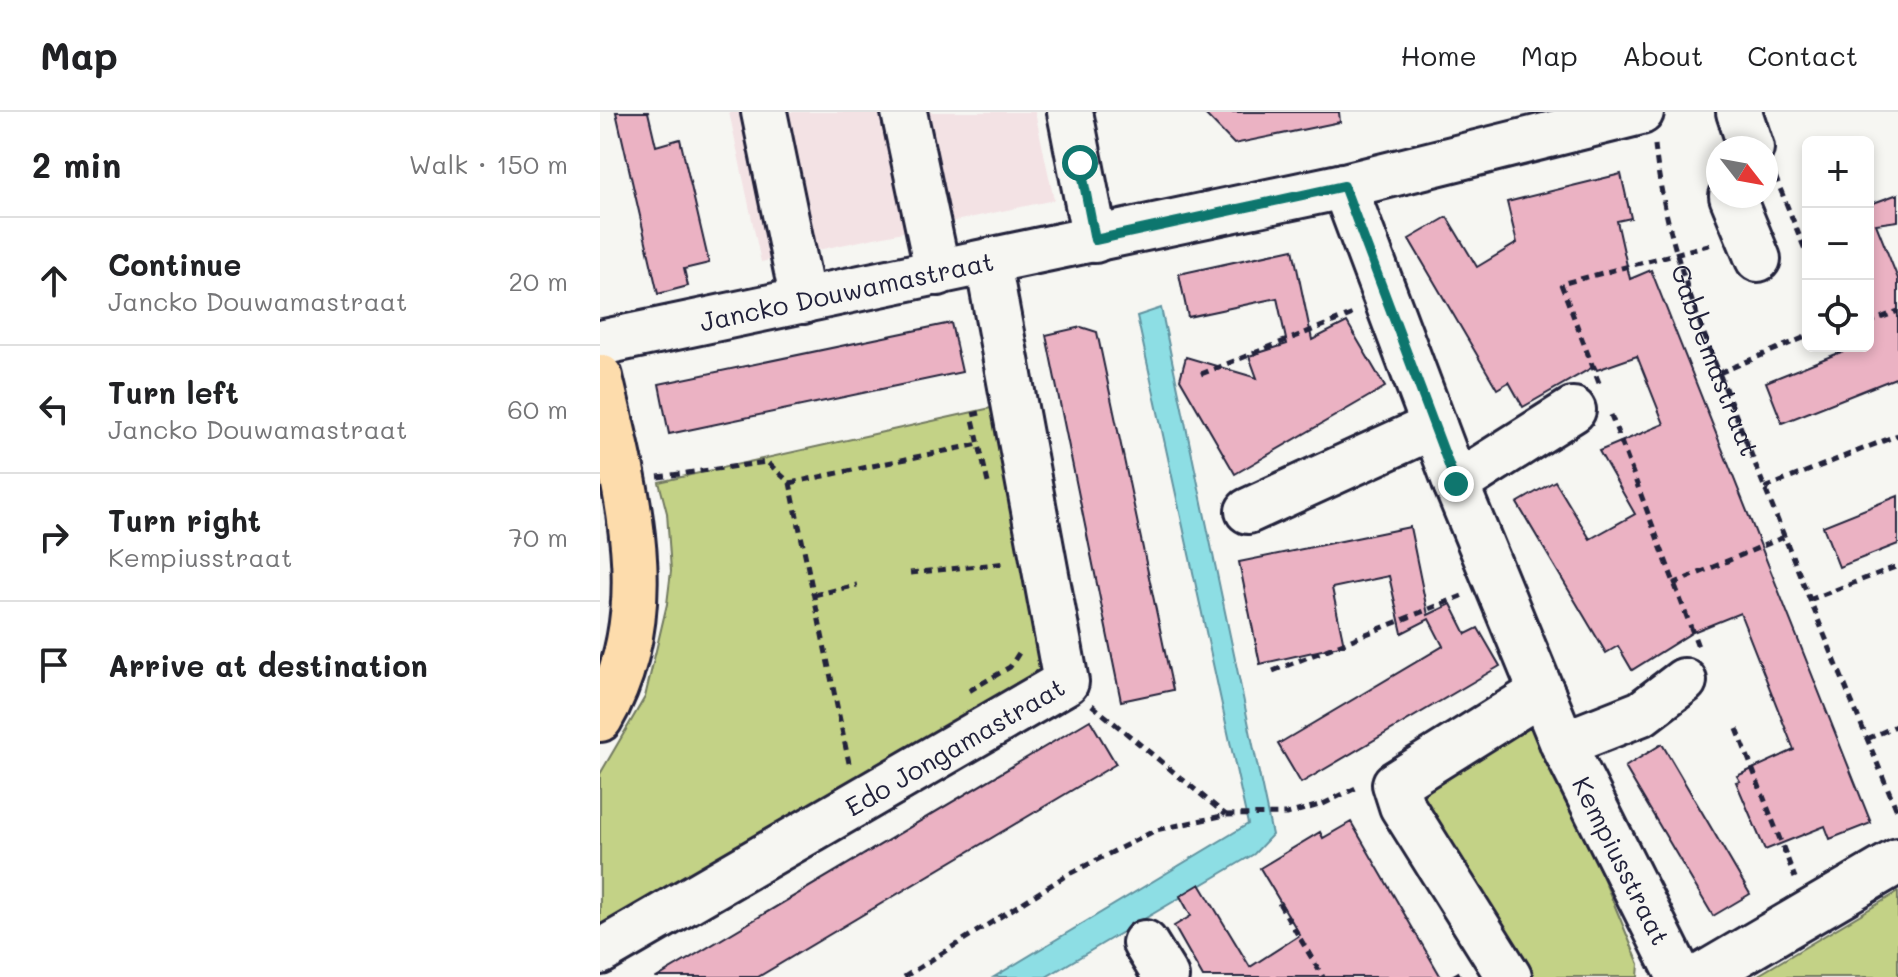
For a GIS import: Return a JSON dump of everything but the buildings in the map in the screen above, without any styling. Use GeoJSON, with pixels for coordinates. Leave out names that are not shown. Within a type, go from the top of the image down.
{"type":"FeatureCollection","features":[{"type":"Feature","properties":{"kind":"main road"},"geometry":{"type":"LineString","coordinates":[[600,377],[624,483],[637,570],[628,651],[600,719]]}},
{"type":"Feature","properties":{"kind":"street"},"geometry":{"type":"LineString","coordinates":[[764,112],[803,301]]}},
{"type":"Feature","properties":{"kind":"street"},"geometry":{"type":"LineString","coordinates":[[904,112],[938,273]]}},
{"type":"Feature","properties":{"kind":"street"},"geometry":{"type":"LineString","coordinates":[[1070,112],[1095,240]]}},
{"type":"Feature","properties":{"kind":"street"},"geometry":{"type":"LineString","coordinates":[[1739,112],[1747,136]]}},
{"type":"Feature","properties":{"kind":"street","name":"Jancko Douwamastraat"},"geometry":{"type":"LineString","coordinates":[[600,343],[1344,186],[1648,127]]}},
{"type":"Feature","properties":{"kind":"street","name":"Kempiusstraat"},"geometry":{"type":"LineString","coordinates":[[1344,186],[1456,484],[1563,744],[1680,977]]}},
{"type":"Feature","properties":{"kind":"street"},"geometry":{"type":"LineString","coordinates":[[1737,208],[1758,259]]}},
{"type":"Feature","properties":{"kind":"street","name":"Edo Jongamastraat"},"geometry":{"type":"LineString","coordinates":[[600,952],[1066,682],[988,263]]}},
{"type":"Feature","properties":{"kind":"street"},"geometry":{"type":"LineString","coordinates":[[1456,484],[1595,405]]}},
{"type":"Feature","properties":{"kind":"street"},"geometry":{"type":"LineString","coordinates":[[1248,511],[1434,426]]}},
{"type":"Feature","properties":{"kind":"street","name":"Kempiusstraat"},"geometry":{"type":"LineString","coordinates":[[1563,744],[1642,713],[1684,681]]}},
{"type":"Feature","properties":{"kind":"street"},"geometry":{"type":"LineString","coordinates":[[1509,977],[1402,806],[1395,784],[1542,692]]}},
{"type":"Feature","properties":{"kind":"street"},"geometry":{"type":"LineString","coordinates":[[1700,977],[1898,861]]}},
{"type":"Feature","properties":{"kind":"path","name":"Gabbemastraat"},"geometry":{"type":"LineString","coordinates":[[1648,127],[1676,255],[1719,373],[1898,813]]}},
{"type":"Feature","properties":{"kind":"path"},"geometry":{"type":"LineString","coordinates":[[1778,180],[1802,242]]}},
{"type":"Feature","properties":{"kind":"path"},"geometry":{"type":"LineString","coordinates":[[1676,255],[1561,284],[1595,405],[1705,662],[1684,681]]}},
{"type":"Feature","properties":{"kind":"path"},"geometry":{"type":"LineString","coordinates":[[1201,374],[1387,300]]}},
{"type":"Feature","properties":{"kind":"path"},"geometry":{"type":"LineString","coordinates":[[1874,321],[1898,311]]}},
{"type":"Feature","properties":{"kind":"path"},"geometry":{"type":"LineString","coordinates":[[1719,373],[1802,338]]}},
{"type":"Feature","properties":{"kind":"path"},"geometry":{"type":"LineString","coordinates":[[989,489],[972,415],[1016,405]]}},
{"type":"Feature","properties":{"kind":"path"},"geometry":{"type":"LineString","coordinates":[[1765,488],[1898,435]]}},
{"type":"Feature","properties":{"kind":"path"},"geometry":{"type":"LineString","coordinates":[[790,483],[979,444]]}},
{"type":"Feature","properties":{"kind":"path"},"geometry":{"type":"LineString","coordinates":[[624,483],[767,462],[790,483],[849,763]]}},
{"type":"Feature","properties":{"kind":"path"},"geometry":{"type":"LineString","coordinates":[[1673,584],[1784,537]]}},
{"type":"Feature","properties":{"kind":"path"},"geometry":{"type":"LineString","coordinates":[[1003,548],[1010,578]]}},
{"type":"Feature","properties":{"kind":"path"},"geometry":{"type":"LineString","coordinates":[[910,573],[1007,563]]}},
{"type":"Feature","properties":{"kind":"path"},"geometry":{"type":"LineString","coordinates":[[1809,600],[1898,566]]}},
{"type":"Feature","properties":{"kind":"path"},"geometry":{"type":"LineString","coordinates":[[1273,671],[1497,583]]}},
{"type":"Feature","properties":{"kind":"path"},"geometry":{"type":"LineString","coordinates":[[814,595],[857,585]]}},
{"type":"Feature","properties":{"kind":"path"},"geometry":{"type":"LineString","coordinates":[[956,699],[1010,667],[1022,651],[1024,637]]}},
{"type":"Feature","properties":{"kind":"path"},"geometry":{"type":"LineString","coordinates":[[1022,651],[1066,682],[1129,739],[1226,815]]}},
{"type":"Feature","properties":{"kind":"path"},"geometry":{"type":"LineString","coordinates":[[1867,739],[1898,725]]}},
{"type":"Feature","properties":{"kind":"path"},"geometry":{"type":"LineString","coordinates":[[1737,729],[1809,913]]}},
{"type":"Feature","properties":{"kind":"path"},"geometry":{"type":"LineString","coordinates":[[836,771],[862,755]]}},
{"type":"Feature","properties":{"kind":"path"},"geometry":{"type":"LineString","coordinates":[[904,977],[1067,875],[1156,830],[1226,815],[1287,814],[1323,804],[1375,779],[1395,784]]}},
{"type":"Feature","properties":{"kind":"path"},"geometry":{"type":"LineString","coordinates":[[1279,903],[1323,977]]}},
{"type":"Feature","properties":{"kind":"shaded area"},"geometry":{"type":"Polygon","coordinates":[[[729,112],[1035,112],[1054,200],[761,262],[729,112]]]}},
{"type":"Feature","properties":{"kind":"green space"},"geometry":{"type":"Polygon","coordinates":[[[991,408],[1048,680],[600,952],[600,774],[645,697],[667,604],[671,571],[667,513],[659,482],[991,408]]]}},
{"type":"Feature","properties":{"kind":"green space"},"geometry":{"type":"Polygon","coordinates":[[[1533,709],[1639,964],[1638,977],[1521,977],[1407,784],[1533,709]]]}},
{"type":"Feature","properties":{"kind":"green space"},"geometry":{"type":"Polygon","coordinates":[[[1898,892],[1898,977],[1755,977],[1898,892]]]}},
{"type":"Feature","properties":{"kind":"water"},"geometry":{"type":"Polygon","coordinates":[[[1161,308],[1272,835],[1254,854],[1046,977],[994,977],[1248,824],[1137,316],[1161,308]]]}},
{"type":"Feature","properties":{"kind":"route"},"geometry":{"type":"LineString","coordinates":[[1080,163],[1095,240],[1344,186],[1456,484]]}}]}
